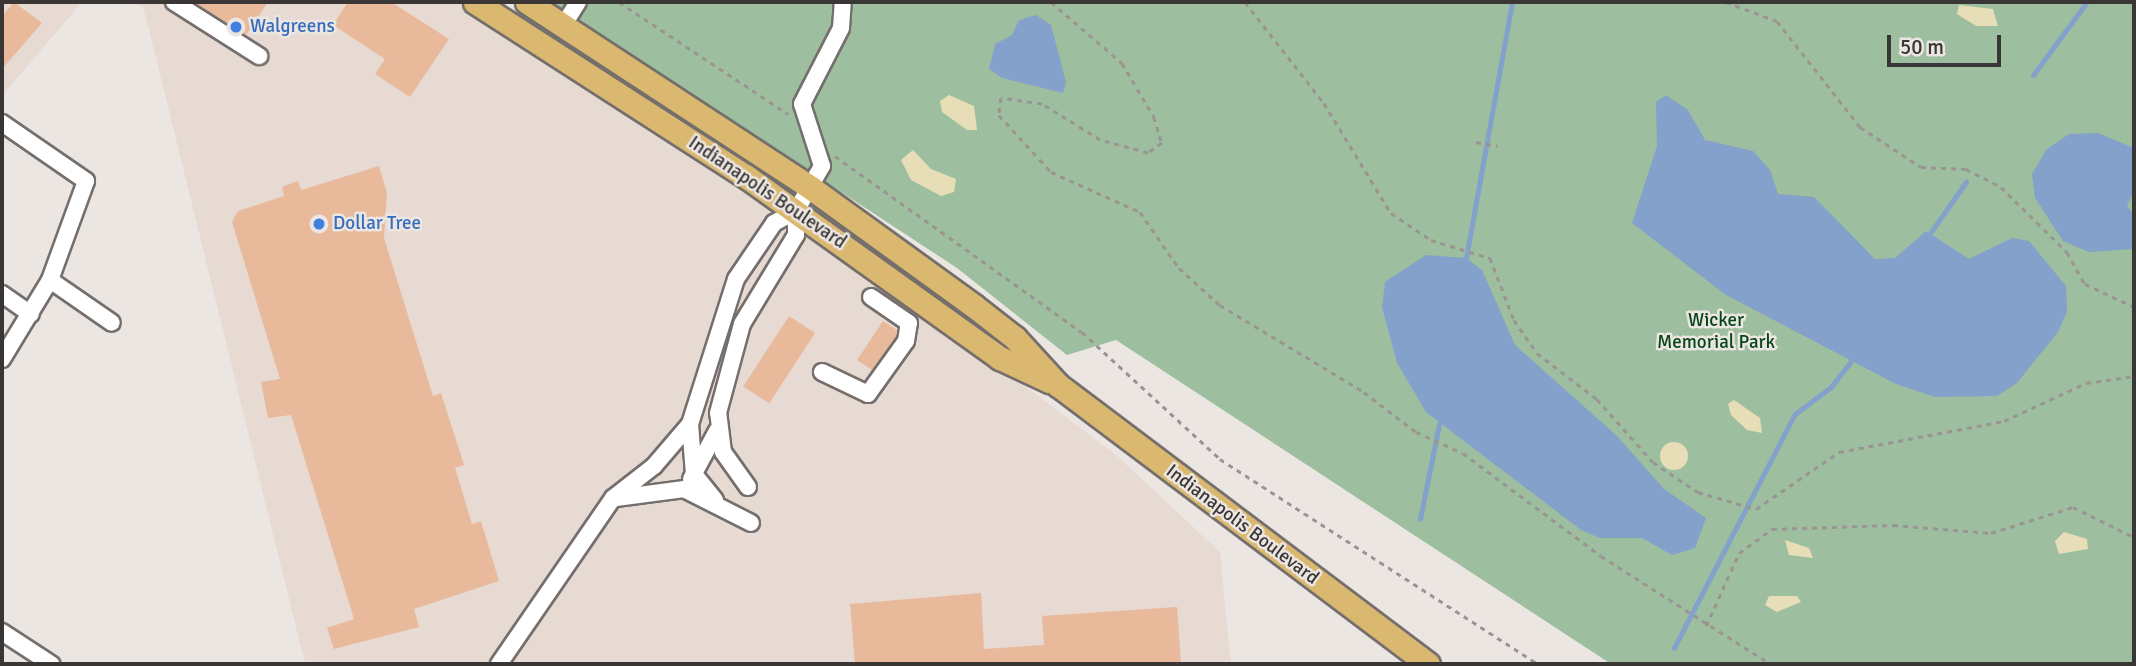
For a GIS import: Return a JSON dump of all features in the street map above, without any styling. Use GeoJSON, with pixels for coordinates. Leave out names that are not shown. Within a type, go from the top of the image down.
{"type":"FeatureCollection","features":[{"type":"Feature","properties":{"kind":"highway","name":"Indianapolis Boulevard"},"geometry":{"type":"LineString","coordinates":[[475,2],[796,211],[1000,358],[1058,385]]}},
{"type":"Feature","properties":{"kind":"highway","name":"Indianapolis Boulevard"},"geometry":{"type":"LineString","coordinates":[[527,2],[811,188],[1015,338],[1058,385],[1428,664]]}},
{"type":"Feature","properties":{"kind":"lane"},"geometry":{"type":"LineString","coordinates":[[174,2],[261,53],[188,2]]}},
{"type":"Feature","properties":{"kind":"lane"},"geometry":{"type":"LineString","coordinates":[[563,26],[578,2]]}},
{"type":"Feature","properties":{"kind":"lane"},"geometry":{"type":"LineString","coordinates":[[715,500],[694,474],[690,424],[736,279],[774,223],[796,211],[822,166],[802,104],[841,27],[844,2]]}},
{"type":"Feature","properties":{"kind":"lane"},"geometry":{"type":"LineString","coordinates":[[2,123],[86,181],[50,280],[2,359]]}},
{"type":"Feature","properties":{"kind":"lane"},"geometry":{"type":"LineString","coordinates":[[684,489],[717,430],[742,324],[796,235],[796,211]]}},
{"type":"Feature","properties":{"kind":"lane"},"geometry":{"type":"LineString","coordinates":[[50,280],[112,323]]}},
{"type":"Feature","properties":{"kind":"lane"},"geometry":{"type":"LineString","coordinates":[[2,294],[31,314]]}},
{"type":"Feature","properties":{"kind":"lane"},"geometry":{"type":"LineString","coordinates":[[822,372],[868,394],[906,341],[909,323],[871,297]]}},
{"type":"Feature","properties":{"kind":"lane"},"geometry":{"type":"LineString","coordinates":[[499,664],[614,498],[654,466],[690,424]]}},
{"type":"Feature","properties":{"kind":"lane"},"geometry":{"type":"LineString","coordinates":[[717,430],[727,460],[748,486]]}},
{"type":"Feature","properties":{"kind":"lane"},"geometry":{"type":"LineString","coordinates":[[614,498],[684,489],[715,500],[751,523]]}},
{"type":"Feature","properties":{"kind":"lane"},"geometry":{"type":"LineString","coordinates":[[2,632],[51,664]]}},
{"type":"Feature","properties":{"kind":"path"},"geometry":{"type":"LineString","coordinates":[[619,2],[791,116]]}},
{"type":"Feature","properties":{"kind":"path"},"geometry":{"type":"LineString","coordinates":[[1051,2],[1122,63],[1154,117],[1162,143],[1148,153],[1100,141],[1042,104],[1015,95],[1001,98],[996,108],[1009,127],[1058,178],[1140,212],[1179,268],[1220,305],[1426,436],[1439,440],[1683,612],[1766,661]]}},
{"type":"Feature","properties":{"kind":"path"},"geometry":{"type":"LineString","coordinates":[[1245,2],[1324,103],[1391,213],[1413,232],[1476,249],[1496,266],[1514,320],[1537,353],[1597,399],[1668,475],[1735,505],[1750,510],[1839,452],[2004,421],[2086,383],[2134,376]]}},
{"type":"Feature","properties":{"kind":"path"},"geometry":{"type":"LineString","coordinates":[[1726,2],[1777,21],[1860,127],[1921,167],[1966,169],[1978,174],[2029,212],[2093,290],[2134,307]]}},
{"type":"Feature","properties":{"kind":"path"},"geometry":{"type":"LineString","coordinates":[[816,141],[1082,332],[1220,458],[1538,664]]}},
{"type":"Feature","properties":{"kind":"path"},"geometry":{"type":"LineString","coordinates":[[1476,142],[1498,146]]}},
{"type":"Feature","properties":{"kind":"path"},"geometry":{"type":"LineString","coordinates":[[1706,626],[1739,554],[1772,530],[1893,525],[1991,533],[2073,507],[2134,537]]}},
{"type":"Feature","properties":{"kind":"shaded area"},"geometry":{"type":"Polygon","coordinates":[[[2,2],[82,2],[2,96],[2,2]]]}},
{"type":"Feature","properties":{"kind":"shaded area"},"geometry":{"type":"Polygon","coordinates":[[[134,2],[462,2],[984,355],[1116,455],[1220,552],[1231,664],[305,664],[144,9],[134,2]]]}},
{"type":"Feature","properties":{"kind":"green space","name":"Wicker Memorial Park"},"geometry":{"type":"Polygon","coordinates":[[[551,2],[2134,2],[2134,664],[1611,664],[1116,340],[1067,355],[957,268],[551,2]]]}},
{"type":"Feature","properties":{"kind":"sand"},"geometry":{"type":"Polygon","coordinates":[[[1959,5],[1993,9],[1998,26],[1976,26],[1957,14],[1959,5]]]}},
{"type":"Feature","properties":{"kind":"sand"},"geometry":{"type":"Polygon","coordinates":[[[949,95],[974,106],[977,130],[967,130],[942,112],[940,101],[949,95]]]}},
{"type":"Feature","properties":{"kind":"sand"},"geometry":{"type":"Polygon","coordinates":[[[913,150],[931,169],[956,179],[954,192],[941,196],[911,180],[901,160],[913,150]]]}},
{"type":"Feature","properties":{"kind":"sand"},"geometry":{"type":"Polygon","coordinates":[[[1734,400],[1760,418],[1762,433],[1747,430],[1731,415],[1728,404],[1734,400]]]}},
{"type":"Feature","properties":{"kind":"sand"},"geometry":{"type":"Polygon","coordinates":[[[1674,442],[1684,446],[1688,456],[1684,466],[1674,470],[1664,466],[1660,456],[1664,446],[1674,442]]]}},
{"type":"Feature","properties":{"kind":"sand"},"geometry":{"type":"Polygon","coordinates":[[[2064,532],[2087,539],[2088,549],[2059,554],[2055,541],[2064,532]]]}},
{"type":"Feature","properties":{"kind":"sand"},"geometry":{"type":"Polygon","coordinates":[[[1785,540],[1809,548],[1813,558],[1789,555],[1785,540]]]}},
{"type":"Feature","properties":{"kind":"sand"},"geometry":{"type":"Polygon","coordinates":[[[1769,596],[1797,596],[1801,602],[1777,612],[1765,605],[1769,596]]]}},
{"type":"Feature","properties":{"kind":"water"},"geometry":{"type":"Polygon","coordinates":[[[1036,15],[1051,25],[1066,82],[1063,93],[1002,78],[989,69],[995,44],[1012,35],[1019,20],[1036,15]]]}},
{"type":"Feature","properties":{"kind":"water"},"geometry":{"type":"Polygon","coordinates":[[[1666,95],[1688,110],[1705,140],[1753,151],[1770,170],[1778,194],[1814,197],[1875,259],[1895,258],[1926,231],[1969,259],[2012,238],[2029,241],[2066,286],[2067,312],[2058,332],[2017,383],[1997,396],[1935,397],[1896,384],[1726,295],[1632,223],[1657,146],[1656,102],[1666,95]]]}},
{"type":"Feature","properties":{"kind":"water"},"geometry":{"type":"Polygon","coordinates":[[[2098,133],[2134,148],[2134,191],[2127,206],[2134,215],[2134,249],[2089,252],[2063,241],[2035,198],[2032,174],[2047,149],[2069,134],[2098,133]]]}},
{"type":"Feature","properties":{"kind":"water"},"geometry":{"type":"Polygon","coordinates":[[[1426,255],[1466,258],[1482,270],[1515,345],[1616,435],[1664,489],[1706,518],[1695,548],[1672,555],[1642,538],[1600,538],[1581,530],[1426,412],[1397,363],[1382,307],[1385,282],[1426,255]]]}},
{"type":"Feature","properties":{"kind":"building"},"geometry":{"type":"Polygon","coordinates":[[[14,2],[42,23],[2,69],[2,16],[14,2]]]}},
{"type":"Feature","properties":{"kind":"building","name":"Walgreens"},"geometry":{"type":"Polygon","coordinates":[[[194,2],[268,2],[246,35],[194,2]]]}},
{"type":"Feature","properties":{"kind":"building"},"geometry":{"type":"Polygon","coordinates":[[[348,2],[391,2],[449,39],[410,97],[375,74],[385,59],[333,25],[348,2]]]}},
{"type":"Feature","properties":{"kind":"building"},"geometry":{"type":"Polygon","coordinates":[[[379,166],[387,193],[384,238],[433,396],[441,393],[464,465],[455,468],[472,524],[481,521],[499,581],[414,609],[419,627],[334,649],[327,628],[354,619],[291,415],[268,418],[261,382],[280,379],[232,222],[238,211],[284,196],[282,187],[298,181],[301,190],[379,166]]]}},
{"type":"Feature","properties":{"kind":"building"},"geometry":{"type":"Polygon","coordinates":[[[789,316],[815,333],[769,403],[743,386],[789,316]]]}},
{"type":"Feature","properties":{"kind":"building"},"geometry":{"type":"Polygon","coordinates":[[[883,321],[897,330],[896,337],[872,370],[857,360],[883,321]]]}},
{"type":"Feature","properties":{"kind":"building"},"geometry":{"type":"Polygon","coordinates":[[[981,593],[984,649],[1044,645],[1042,616],[1177,607],[1181,664],[855,664],[850,604],[981,593]]]}},
{"type":"Feature","properties":{"kind":"waterway"},"geometry":{"type":"LineString","coordinates":[[1466,258],[1512,2]]}},
{"type":"Feature","properties":{"kind":"waterway"},"geometry":{"type":"LineString","coordinates":[[2033,75],[2087,2]]}},
{"type":"Feature","properties":{"kind":"waterway"},"geometry":{"type":"LineString","coordinates":[[1931,232],[1966,182]]}},
{"type":"Feature","properties":{"kind":"waterway"},"geometry":{"type":"LineString","coordinates":[[1674,648],[1795,414],[1831,387],[1852,360]]}},
{"type":"Feature","properties":{"kind":"waterway"},"geometry":{"type":"LineString","coordinates":[[1420,519],[1439,425]]}},
{"type":"Feature","properties":{"kind":"place","name":"Walgreens"},"geometry":{"type":"Point","coordinates":[236,27]}},
{"type":"Feature","properties":{"kind":"place","name":"Dollar Tree"},"geometry":{"type":"Point","coordinates":[319,224]}}]}
